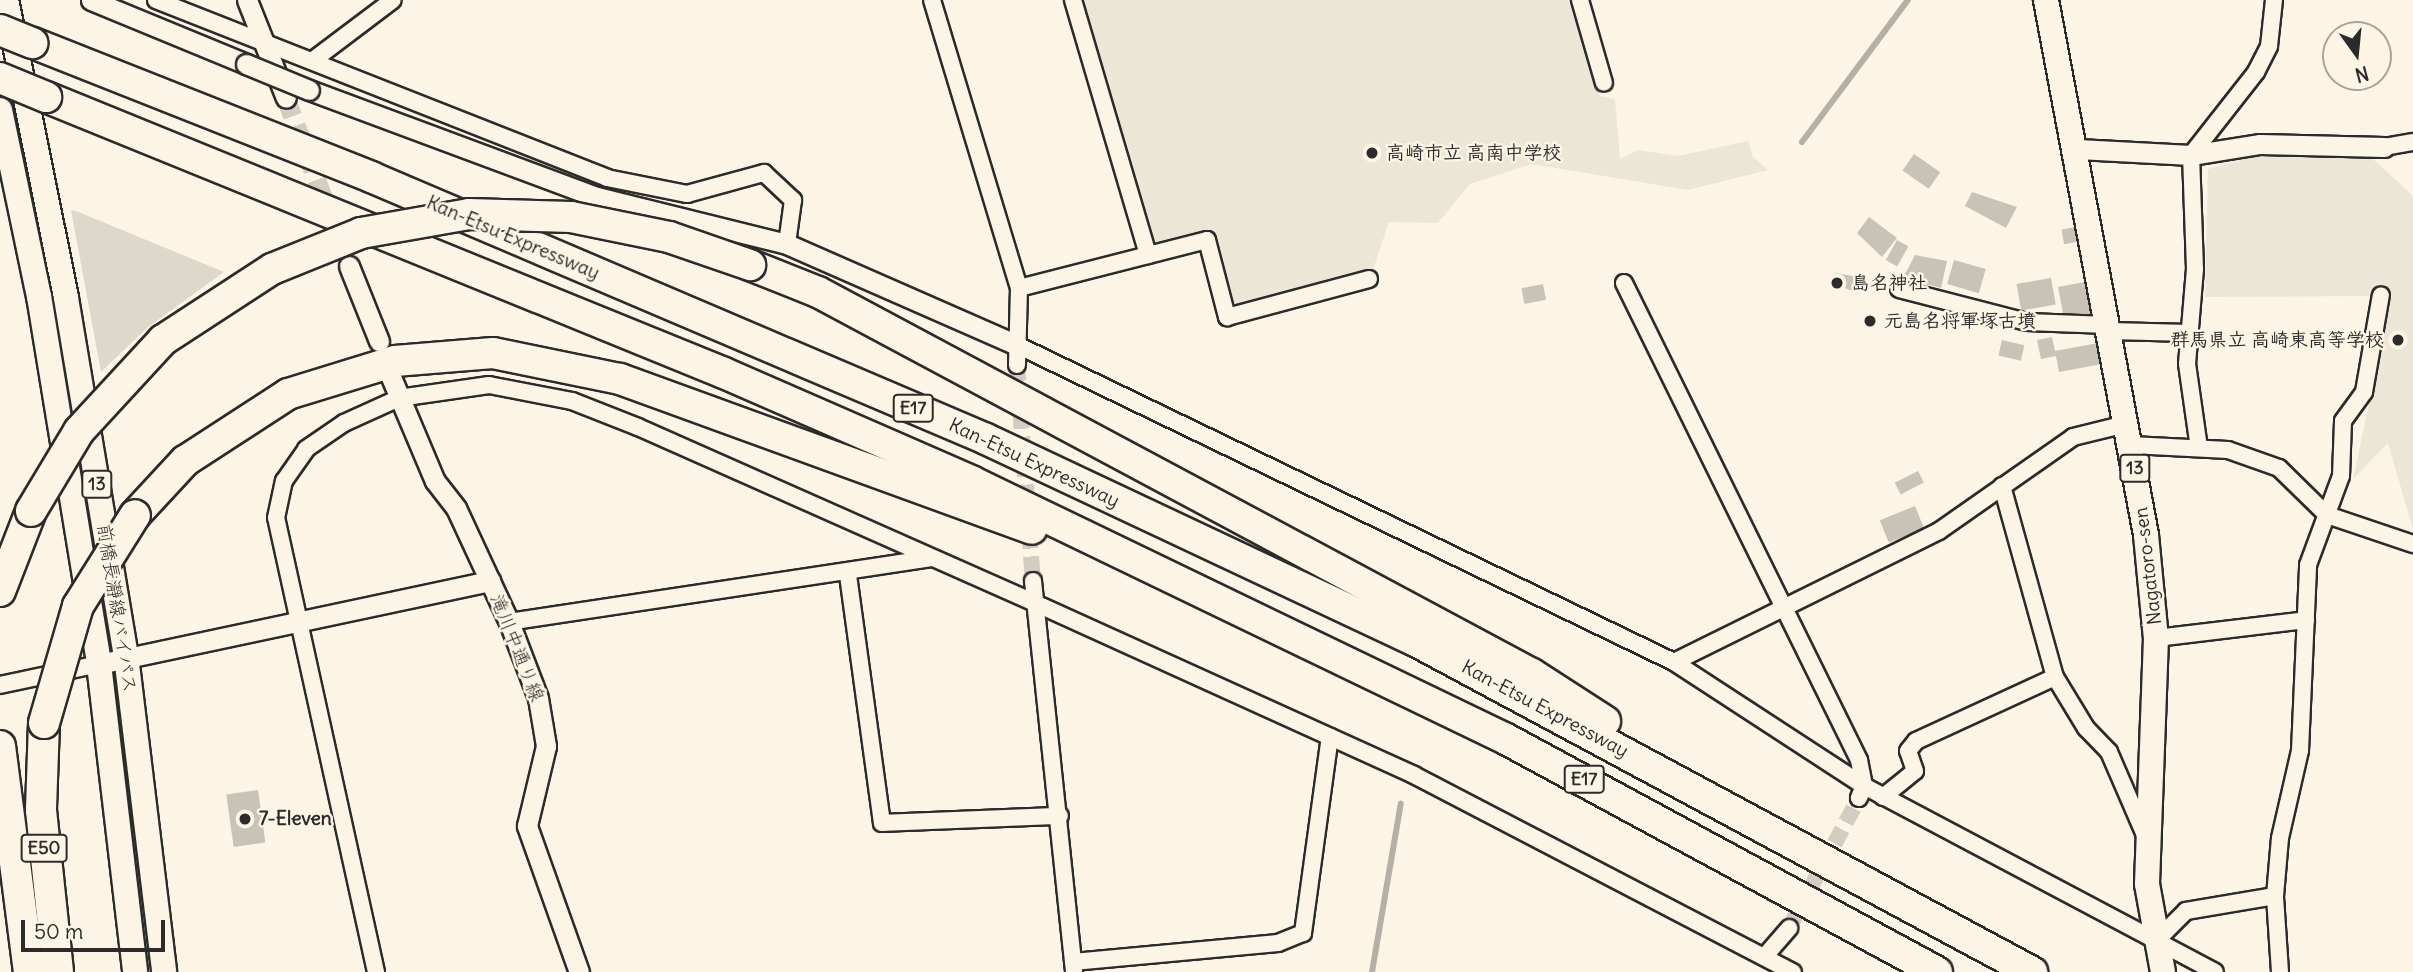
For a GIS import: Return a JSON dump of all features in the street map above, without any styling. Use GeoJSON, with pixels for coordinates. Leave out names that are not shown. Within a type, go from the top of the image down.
{"type":"FeatureCollection","features":[{"type":"Feature","properties":{"kind":"highway","name":"Kan-Etsu Expressway"},"geometry":{"type":"LineString","coordinates":[[0,30],[384,183],[986,439],[1414,640],[1769,825],[2032,972]]}},
{"type":"Feature","properties":{"kind":"highway","name":"E17"},"geometry":{"type":"LineString","coordinates":[[0,78],[724,373],[1223,600],[1618,797],[1937,972]]}},
{"type":"Feature","properties":{"kind":"highway"},"geometry":{"type":"LineString","coordinates":[[0,591],[31,511],[101,403],[163,340],[229,292],[350,236],[421,220],[520,213],[620,224],[750,265],[818,292],[1521,668],[1769,825]]}},
{"type":"Feature","properties":{"kind":"highway","name":"E50"},"geometry":{"type":"LineString","coordinates":[[58,972],[41,810],[44,723],[78,606],[135,515],[216,437],[288,394],[404,359],[493,353],[620,379],[1223,600]]}},
{"type":"Feature","properties":{"kind":"highway","name":"E50"},"geometry":{"type":"LineString","coordinates":[[1,750],[29,972]]}},
{"type":"Feature","properties":{"kind":"main road","name":"前橋長瀞線バイパス"},"geometry":{"type":"LineString","coordinates":[[6,0],[66,298],[126,656],[164,972]]}},
{"type":"Feature","properties":{"kind":"main road","name":"Nagatoro-sen"},"geometry":{"type":"LineString","coordinates":[[2046,0],[2078,149],[2129,435],[2156,638],[2146,840],[2155,942],[2163,972]]}},
{"type":"Feature","properties":{"kind":"main road","name":"前橋長瀞線バイパス"},"geometry":{"type":"LineString","coordinates":[[0,110],[39,296],[99,664],[135,972]]}},
{"type":"Feature","properties":{"kind":"street"},"geometry":{"type":"LineString","coordinates":[[91,0],[309,90],[597,197],[787,244],[1017,345],[1674,662],[1862,792],[1883,797],[2215,972]]}},
{"type":"Feature","properties":{"kind":"street"},"geometry":{"type":"LineString","coordinates":[[156,0],[607,178],[687,194],[764,173],[793,200],[787,244]]}},
{"type":"Feature","properties":{"kind":"street"},"geometry":{"type":"LineString","coordinates":[[247,0],[260,40],[286,98]]}},
{"type":"Feature","properties":{"kind":"street"},"geometry":{"type":"LineString","coordinates":[[312,61],[393,0]]}},
{"type":"Feature","properties":{"kind":"street"},"geometry":{"type":"LineString","coordinates":[[932,0],[1019,288],[1017,365]]}},
{"type":"Feature","properties":{"kind":"street"},"geometry":{"type":"LineString","coordinates":[[1073,0],[1148,255]]}},
{"type":"Feature","properties":{"kind":"street"},"geometry":{"type":"LineString","coordinates":[[1580,0],[1604,83]]}},
{"type":"Feature","properties":{"kind":"street"},"geometry":{"type":"LineString","coordinates":[[2199,448],[2187,363],[2190,333],[2191,155],[2256,72],[2269,47],[2274,0]]}},
{"type":"Feature","properties":{"kind":"street"},"geometry":{"type":"LineString","coordinates":[[2078,149],[2191,155],[2260,144],[2384,147],[2413,142]]}},
{"type":"Feature","properties":{"kind":"street"},"geometry":{"type":"LineString","coordinates":[[1019,288],[1207,240],[1227,317],[1369,279]]}},
{"type":"Feature","properties":{"kind":"street"},"geometry":{"type":"LineString","coordinates":[[349,266],[379,341]]}},
{"type":"Feature","properties":{"kind":"street"},"geometry":{"type":"LineString","coordinates":[[1624,283],[1859,761],[1862,792]]}},
{"type":"Feature","properties":{"kind":"street"},"geometry":{"type":"LineString","coordinates":[[1899,289],[2027,322],[2190,333]]}},
{"type":"Feature","properties":{"kind":"street"},"geometry":{"type":"LineString","coordinates":[[2280,972],[2275,896],[2280,838],[2300,751],[2308,565],[2341,476],[2343,421],[2364,392],[2381,295]]}},
{"type":"Feature","properties":{"kind":"street","name":"滝川中通り線"},"geometry":{"type":"LineString","coordinates":[[391,377],[509,622],[545,723],[546,746],[527,826],[579,972]]}},
{"type":"Feature","properties":{"kind":"street"},"geometry":{"type":"LineString","coordinates":[[376,972],[276,518],[284,481],[306,449],[344,423],[399,398],[489,385],[572,401],[1035,603],[1330,737],[1793,972]]}},
{"type":"Feature","properties":{"kind":"street"},"geometry":{"type":"LineString","coordinates":[[1674,662],[1783,604],[1939,531],[2073,437],[2129,435],[2199,448],[2228,450],[2279,468],[2327,515],[2413,544]]}},
{"type":"Feature","properties":{"kind":"street"},"geometry":{"type":"LineString","coordinates":[[2002,486],[2055,677],[2086,728],[2109,752],[2146,840]]}},
{"type":"Feature","properties":{"kind":"street"},"geometry":{"type":"LineString","coordinates":[[509,622],[620,601],[848,575],[930,558]]}},
{"type":"Feature","properties":{"kind":"street"},"geometry":{"type":"LineString","coordinates":[[848,575],[882,824],[1060,816]]}},
{"type":"Feature","properties":{"kind":"street"},"geometry":{"type":"LineString","coordinates":[[0,685],[126,656],[490,581]]}},
{"type":"Feature","properties":{"kind":"street"},"geometry":{"type":"LineString","coordinates":[[1033,581],[1060,816],[1073,967],[1278,943],[1303,933],[1330,737]]}},
{"type":"Feature","properties":{"kind":"street"},"geometry":{"type":"LineString","coordinates":[[2156,638],[2306,620]]}},
{"type":"Feature","properties":{"kind":"street"},"geometry":{"type":"LineString","coordinates":[[1883,797],[1915,771],[1909,751],[1916,741],[2055,677]]}},
{"type":"Feature","properties":{"kind":"street"},"geometry":{"type":"LineString","coordinates":[[2155,942],[2186,911],[2275,896]]}},
{"type":"Feature","properties":{"kind":"street"},"geometry":{"type":"LineString","coordinates":[[1765,957],[1789,928]]}},
{"type":"Feature","properties":{"kind":"shaded area","name":"高崎市立 高南中学校"},"geometry":{"type":"Polygon","coordinates":[[[1082,0],[1568,0],[1600,96],[1615,99],[1620,159],[1638,150],[1678,156],[1748,141],[1753,157],[1768,170],[1688,190],[1531,164],[1470,184],[1438,223],[1389,222],[1373,270],[1239,309],[1232,305],[1212,231],[1159,243],[1149,236],[1082,0]]]}},
{"type":"Feature","properties":{"kind":"shaded area","name":"群馬県立 高崎東高等学校"},"geometry":{"type":"Polygon","coordinates":[[[2254,157],[2371,157],[2413,196],[2413,530],[2388,443],[2353,479],[2392,296],[2205,297],[2208,169],[2254,157]]]}},
{"type":"Feature","properties":{"kind":"shaded area"},"geometry":{"type":"Polygon","coordinates":[[[71,210],[224,272],[147,328],[101,372],[71,210]]]}},
{"type":"Feature","properties":{"kind":"building"},"geometry":{"type":"Polygon","coordinates":[[[1914,154],[1940,172],[1929,189],[1903,170],[1914,154]]]}},
{"type":"Feature","properties":{"kind":"building"},"geometry":{"type":"Polygon","coordinates":[[[1972,192],[2017,207],[2006,228],[1965,206],[1972,192]]]}},
{"type":"Feature","properties":{"kind":"building"},"geometry":{"type":"Polygon","coordinates":[[[1869,217],[1897,238],[1882,257],[1857,233],[1869,217]]]}},
{"type":"Feature","properties":{"kind":"building"},"geometry":{"type":"Polygon","coordinates":[[[2080,226],[2083,241],[2064,244],[2061,230],[2080,226]]]}},
{"type":"Feature","properties":{"kind":"building"},"geometry":{"type":"Polygon","coordinates":[[[1897,240],[1908,246],[1897,266],[1886,260],[1897,240]]]}},
{"type":"Feature","properties":{"kind":"building"},"geometry":{"type":"Polygon","coordinates":[[[1915,255],[1947,261],[1941,288],[1903,278],[1915,255]]]}},
{"type":"Feature","properties":{"kind":"building"},"geometry":{"type":"Polygon","coordinates":[[[1954,260],[1986,269],[1979,293],[1947,284],[1954,260]]]}},
{"type":"Feature","properties":{"kind":"building"},"geometry":{"type":"Polygon","coordinates":[[[1835,273],[1859,277],[1854,292],[1832,282],[1835,273]]]}},
{"type":"Feature","properties":{"kind":"building"},"geometry":{"type":"Polygon","coordinates":[[[2051,278],[2056,305],[2021,311],[2017,284],[2051,278]]]}},
{"type":"Feature","properties":{"kind":"building"},"geometry":{"type":"Polygon","coordinates":[[[2090,281],[2097,319],[2064,318],[2058,287],[2090,281]]]}},
{"type":"Feature","properties":{"kind":"building"},"geometry":{"type":"Polygon","coordinates":[[[1543,284],[1546,300],[1524,304],[1521,288],[1543,284]]]}},
{"type":"Feature","properties":{"kind":"building"},"geometry":{"type":"Polygon","coordinates":[[[2052,337],[2055,351],[2098,343],[2102,364],[2059,372],[2056,356],[2041,359],[2037,340],[2052,337]]]}},
{"type":"Feature","properties":{"kind":"building"},"geometry":{"type":"Polygon","coordinates":[[[2002,340],[2024,345],[2021,361],[1998,356],[2002,340]]]}},
{"type":"Feature","properties":{"kind":"building"},"geometry":{"type":"Polygon","coordinates":[[[1918,471],[1924,483],[1901,494],[1895,483],[1918,471]]]}},
{"type":"Feature","properties":{"kind":"building"},"geometry":{"type":"Polygon","coordinates":[[[1915,506],[1924,528],[1889,542],[1880,520],[1915,506]]]}},
{"type":"Feature","properties":{"kind":"building","name":"7-Eleven"},"geometry":{"type":"Polygon","coordinates":[[[258,790],[265,842],[234,847],[226,794],[258,790]]]}},
{"type":"Feature","properties":{"kind":"waterway"},"geometry":{"type":"LineString","coordinates":[[1802,142],[1908,0]]}},
{"type":"Feature","properties":{"kind":"waterway"},"geometry":{"type":"LineString","coordinates":[[1372,972],[1401,803]]}},
{"type":"Feature","properties":{"kind":"tunnel"},"geometry":{"type":"LineString","coordinates":[[286,98],[349,266]]}},
{"type":"Feature","properties":{"kind":"tunnel"},"geometry":{"type":"LineString","coordinates":[[1017,365],[1033,581]]}},
{"type":"Feature","properties":{"kind":"tunnel"},"geometry":{"type":"LineString","coordinates":[[1789,928],[1859,798]]}},
{"type":"Feature","properties":{"kind":"place","name":"高崎市立 高南中学校"},"geometry":{"type":"Point","coordinates":[1372,153]}},
{"type":"Feature","properties":{"kind":"place","name":"島名神社"},"geometry":{"type":"Point","coordinates":[1837,283]}},
{"type":"Feature","properties":{"kind":"place","name":"元島名将軍塚古墳"},"geometry":{"type":"Point","coordinates":[1870,321]}},
{"type":"Feature","properties":{"kind":"place","name":"群馬県立 高崎東高等学校"},"geometry":{"type":"Point","coordinates":[2398,340]}},
{"type":"Feature","properties":{"kind":"place","name":"7-Eleven"},"geometry":{"type":"Point","coordinates":[245,819]}}]}
